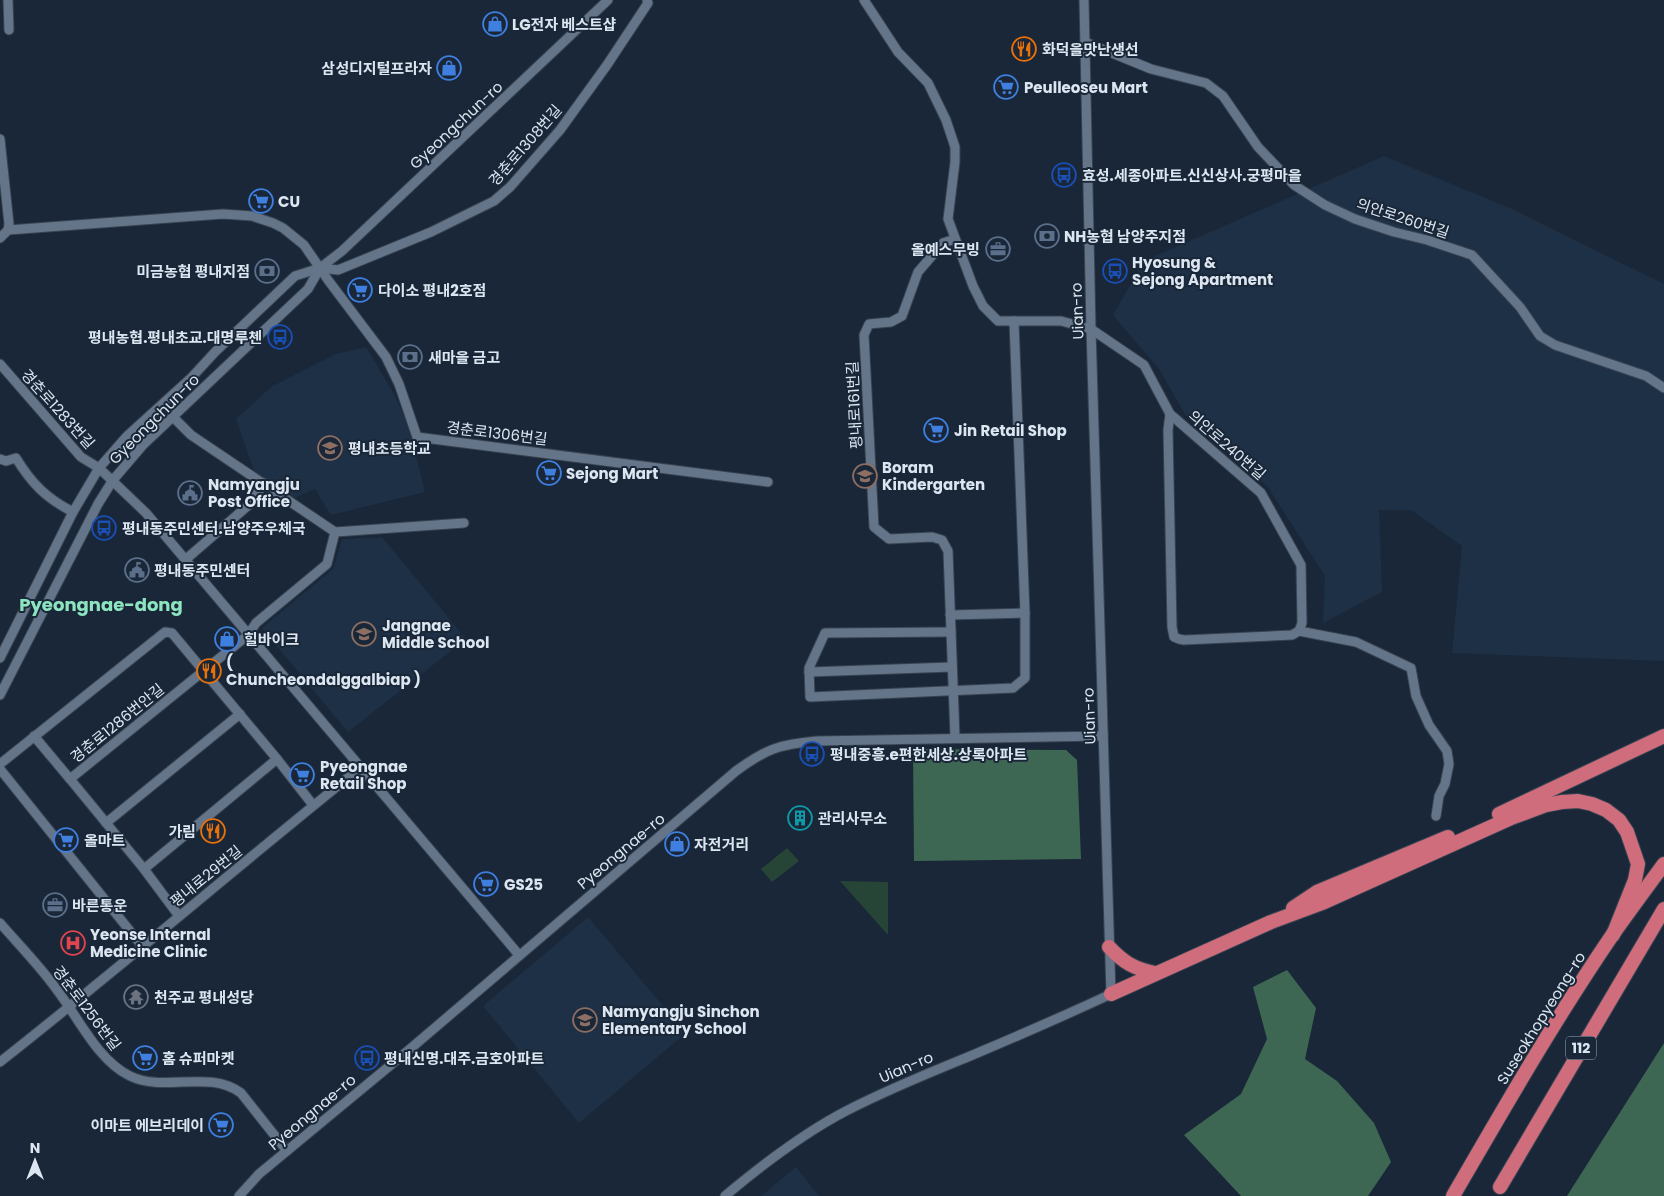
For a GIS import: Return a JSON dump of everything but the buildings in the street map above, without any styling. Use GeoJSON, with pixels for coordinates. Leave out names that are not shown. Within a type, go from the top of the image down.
{"type":"FeatureCollection","features":[{"type":"Feature","properties":{"kind":"highway"},"geometry":{"type":"LineString","coordinates":[[1271,922],[1317,892],[1488,820],[1664,736]]}},
{"type":"Feature","properties":{"kind":"highway"},"geometry":{"type":"LineString","coordinates":[[1111,994],[1271,922],[1322,903],[1512,818],[1546,805],[1562,802],[1592,804],[1606,810],[1628,832],[1638,864],[1635,880],[1613,935]]}},
{"type":"Feature","properties":{"kind":"highway","name":"Suseokhopyeong-ro"},"geometry":{"type":"LineString","coordinates":[[1453,1196],[1510,1096],[1613,935],[1664,864]]}},
{"type":"Feature","properties":{"kind":"highway","name":"112"},"geometry":{"type":"LineString","coordinates":[[1500,1186],[1664,909]]}},
{"type":"Feature","properties":{"kind":"highway"},"geometry":{"type":"LineString","coordinates":[[1109,947],[1118,956],[1138,969],[1155,973]]}},
{"type":"Feature","properties":{"kind":"street"},"geometry":{"type":"LineString","coordinates":[[8,0],[10,30]]}},
{"type":"Feature","properties":{"kind":"street","name":"경춘로1308번길"},"geometry":{"type":"LineString","coordinates":[[320,268],[338,270],[431,232],[494,201],[510,187],[560,130],[607,65],[648,3],[647,0]]}},
{"type":"Feature","properties":{"kind":"street","name":"의안로240번길"},"geometry":{"type":"LineString","coordinates":[[864,0],[898,52],[928,83],[946,120],[955,147],[948,219],[973,286],[983,306],[998,321],[1061,321],[1091,329],[1144,365],[1170,414],[1261,493],[1300,564],[1302,623],[1299,631]]}},
{"type":"Feature","properties":{"kind":"street","name":"Uian-ro"},"geometry":{"type":"LineString","coordinates":[[725,1196],[770,1159],[845,1111],[886,1090],[976,1054],[1111,994],[1091,329],[1084,0]]}},
{"type":"Feature","properties":{"kind":"street","name":"Gyeongchun-ro"},"geometry":{"type":"LineString","coordinates":[[0,658],[73,512],[99,468],[127,436],[192,377],[215,352],[295,276],[320,268],[342,251],[605,1]]}},
{"type":"Feature","properties":{"kind":"street","name":"의안로260번길"},"geometry":{"type":"LineString","coordinates":[[1085,42],[1151,68],[1206,83],[1223,96],[1258,146],[1294,185],[1325,204],[1356,218],[1394,232],[1427,240],[1472,255],[1520,307],[1540,336],[1555,345],[1646,376],[1664,388]]}},
{"type":"Feature","properties":{"kind":"street"},"geometry":{"type":"LineString","coordinates":[[0,139],[10,224],[8,230],[0,238]]}},
{"type":"Feature","properties":{"kind":"street"},"geometry":{"type":"LineString","coordinates":[[8,230],[223,214],[252,216],[284,228],[304,245],[320,268]]}},
{"type":"Feature","properties":{"kind":"street","name":"평내로161번길"},"geometry":{"type":"LineString","coordinates":[[955,239],[943,243],[918,272],[902,316],[891,322],[869,324],[864,335],[874,527],[889,539],[932,537],[942,540],[948,550],[955,737]]}},
{"type":"Feature","properties":{"kind":"street","name":"Gyeongchun-ro"},"geometry":{"type":"LineString","coordinates":[[0,695],[98,504],[113,480],[143,445],[308,289],[320,268]]}},
{"type":"Feature","properties":{"kind":"street","name":"경춘로1306번길"},"geometry":{"type":"LineString","coordinates":[[320,268],[386,357],[399,384],[417,437],[768,482]]}},
{"type":"Feature","properties":{"kind":"street"},"geometry":{"type":"LineString","coordinates":[[951,632],[825,633],[809,668],[810,697],[1013,688],[1025,678],[1025,613],[1014,321]]}},
{"type":"Feature","properties":{"kind":"street","name":"경춘로1283번길"},"geometry":{"type":"LineString","coordinates":[[0,364],[81,457],[99,468],[113,480],[146,513],[360,768],[451,873],[518,955]]}},
{"type":"Feature","properties":{"kind":"street"},"geometry":{"type":"LineString","coordinates":[[1170,414],[1168,430],[1171,598],[1174,637],[1178,640],[1184,640],[1292,634],[1299,631],[1356,642],[1410,668],[1416,696],[1429,724],[1447,750],[1449,764],[1445,784],[1439,796],[1436,816]]}},
{"type":"Feature","properties":{"kind":"street"},"geometry":{"type":"LineString","coordinates":[[173,417],[191,435],[335,532],[464,523]]}},
{"type":"Feature","properties":{"kind":"street"},"geometry":{"type":"LineString","coordinates":[[0,459],[6,461],[16,458],[33,484],[58,505],[73,512]]}},
{"type":"Feature","properties":{"kind":"street"},"geometry":{"type":"LineString","coordinates":[[185,560],[251,503],[264,483]]}},
{"type":"Feature","properties":{"kind":"street","name":"경춘로1286번안길"},"geometry":{"type":"LineString","coordinates":[[179,916],[144,869],[70,779],[248,635],[256,623],[327,564],[335,532]]}},
{"type":"Feature","properties":{"kind":"street"},"geometry":{"type":"LineString","coordinates":[[950,615],[1025,613]]}},
{"type":"Feature","properties":{"kind":"street"},"geometry":{"type":"LineString","coordinates":[[0,764],[165,632],[172,633],[313,805]]}},
{"type":"Feature","properties":{"kind":"street"},"geometry":{"type":"LineString","coordinates":[[810,672],[952,668]]}},
{"type":"Feature","properties":{"kind":"street"},"geometry":{"type":"LineString","coordinates":[[106,823],[240,714]]}},
{"type":"Feature","properties":{"kind":"street"},"geometry":{"type":"LineString","coordinates":[[34,736],[70,779]]}},
{"type":"Feature","properties":{"kind":"street","name":"Pyeongnae-ro"},"geometry":{"type":"LineString","coordinates":[[239,1196],[259,1174],[287,1150],[410,1049],[518,955],[753,758],[772,748],[817,741],[955,737],[1103,736]]}},
{"type":"Feature","properties":{"kind":"street"},"geometry":{"type":"LineString","coordinates":[[144,869],[277,759]]}},
{"type":"Feature","properties":{"kind":"street","name":"평내로29번길"},"geometry":{"type":"LineString","coordinates":[[0,1062],[70,1007],[360,768]]}},
{"type":"Feature","properties":{"kind":"street"},"geometry":{"type":"LineString","coordinates":[[0,769],[142,946]]}},
{"type":"Feature","properties":{"kind":"street","name":"경춘로1256번길"},"geometry":{"type":"LineString","coordinates":[[0,923],[56,988],[92,1041],[112,1064],[130,1077],[149,1082],[220,1082],[231,1086],[241,1093],[287,1150]]}},
{"type":"Feature","properties":{"kind":"shaded area"},"geometry":{"type":"Polygon","coordinates":[[[1384,156],[1512,209],[1664,284],[1664,661],[1452,653],[1462,546],[1411,510],[1379,510],[1382,592],[1323,623],[1325,576],[1267,486],[1186,416],[1159,369],[1113,315],[1144,261],[1384,156]]]}},
{"type":"Feature","properties":{"kind":"shaded area","name":"평내초등학교"},"geometry":{"type":"Polygon","coordinates":[[[366,347],[394,394],[408,424],[425,492],[331,515],[315,489],[294,498],[254,471],[236,419],[271,387],[336,354],[366,347]]]}},
{"type":"Feature","properties":{"kind":"shaded area","name":"Jangnae Middle School"},"geometry":{"type":"Polygon","coordinates":[[[382,537],[466,639],[348,732],[262,628],[333,569],[342,539],[382,537]]]}},
{"type":"Feature","properties":{"kind":"shaded area","name":"Namyangju Sinchon Elementary School"},"geometry":{"type":"Polygon","coordinates":[[[588,917],[686,1033],[579,1123],[483,1006],[588,917]]]}},
{"type":"Feature","properties":{"kind":"shaded area"},"geometry":{"type":"Polygon","coordinates":[[[796,1167],[819,1196],[761,1196],[796,1167]]]}},
{"type":"Feature","properties":{"kind":"green space"},"geometry":{"type":"Polygon","coordinates":[[[913,749],[1066,750],[1077,760],[1081,859],[914,861],[913,749]]]}},
{"type":"Feature","properties":{"kind":"green space"},"geometry":{"type":"Polygon","coordinates":[[[787,848],[799,861],[772,882],[761,869],[787,848]]]}},
{"type":"Feature","properties":{"kind":"green space"},"geometry":{"type":"Polygon","coordinates":[[[840,881],[888,882],[888,935],[840,881]]]}},
{"type":"Feature","properties":{"kind":"green space"},"geometry":{"type":"Polygon","coordinates":[[[1287,970],[1316,1008],[1305,1059],[1337,1081],[1374,1123],[1391,1162],[1368,1196],[1241,1196],[1184,1135],[1241,1094],[1267,1039],[1253,987],[1287,970]]]}},
{"type":"Feature","properties":{"kind":"green space"},"geometry":{"type":"Polygon","coordinates":[[[1664,1043],[1664,1196],[1567,1196],[1664,1043]]]}},
{"type":"Feature","properties":{"kind":"place","name":"LG전자 베스트샵"},"geometry":{"type":"Point","coordinates":[495,24]}},
{"type":"Feature","properties":{"kind":"place","name":"화덕을맛난생선"},"geometry":{"type":"Point","coordinates":[1024,49]}},
{"type":"Feature","properties":{"kind":"place","name":"삼성디지털프라자"},"geometry":{"type":"Point","coordinates":[449,68]}},
{"type":"Feature","properties":{"kind":"place","name":"Peulleoseu Mart"},"geometry":{"type":"Point","coordinates":[1006,87]}},
{"type":"Feature","properties":{"kind":"place","name":"효성.세종아파트.신신상사.궁평마을"},"geometry":{"type":"Point","coordinates":[1064,175]}},
{"type":"Feature","properties":{"kind":"place","name":"CU"},"geometry":{"type":"Point","coordinates":[261,201]}},
{"type":"Feature","properties":{"kind":"place","name":"NH농협 남양주지점"},"geometry":{"type":"Point","coordinates":[1047,236]}},
{"type":"Feature","properties":{"kind":"place","name":"올예스무빙"},"geometry":{"type":"Point","coordinates":[998,249]}},
{"type":"Feature","properties":{"kind":"place","name":"미금농협 평내지점"},"geometry":{"type":"Point","coordinates":[267,271]}},
{"type":"Feature","properties":{"kind":"place","name":"Hyosung & Sejong Apartment"},"geometry":{"type":"Point","coordinates":[1115,271]}},
{"type":"Feature","properties":{"kind":"place","name":"다이소 평내2호점"},"geometry":{"type":"Point","coordinates":[360,290]}},
{"type":"Feature","properties":{"kind":"place","name":"평내농협.평내초교.대명루첸"},"geometry":{"type":"Point","coordinates":[280,337]}},
{"type":"Feature","properties":{"kind":"place","name":"새마을 금고"},"geometry":{"type":"Point","coordinates":[410,357]}},
{"type":"Feature","properties":{"kind":"place","name":"Jin Retail Shop"},"geometry":{"type":"Point","coordinates":[936,430]}},
{"type":"Feature","properties":{"kind":"place","name":"평내초등학교"},"geometry":{"type":"Point","coordinates":[330,448]}},
{"type":"Feature","properties":{"kind":"place","name":"Sejong Mart"},"geometry":{"type":"Point","coordinates":[549,473]}},
{"type":"Feature","properties":{"kind":"place","name":"Boram Kindergarten"},"geometry":{"type":"Point","coordinates":[865,476]}},
{"type":"Feature","properties":{"kind":"place","name":"Namyangju Post Office"},"geometry":{"type":"Point","coordinates":[190,493]}},
{"type":"Feature","properties":{"kind":"place","name":"평내동주민센터.남양주우체국"},"geometry":{"type":"Point","coordinates":[104,528]}},
{"type":"Feature","properties":{"kind":"place","name":"평내동주민센터"},"geometry":{"type":"Point","coordinates":[137,570]}},
{"type":"Feature","properties":{"kind":"place","name":"Jangnae Middle School"},"geometry":{"type":"Point","coordinates":[364,634]}},
{"type":"Feature","properties":{"kind":"place","name":"힐바이크"},"geometry":{"type":"Point","coordinates":[227,639]}},
{"type":"Feature","properties":{"kind":"place","name":"( Chuncheondalggalbiap )"},"geometry":{"type":"Point","coordinates":[209,671]}},
{"type":"Feature","properties":{"kind":"place","name":"평내중흥.e편한세상.상록아파트"},"geometry":{"type":"Point","coordinates":[812,754]}},
{"type":"Feature","properties":{"kind":"place","name":"Pyeongnae Retail Shop"},"geometry":{"type":"Point","coordinates":[302,775]}},
{"type":"Feature","properties":{"kind":"place","name":"관리사무소"},"geometry":{"type":"Point","coordinates":[800,818]}},
{"type":"Feature","properties":{"kind":"place","name":"가림"},"geometry":{"type":"Point","coordinates":[213,831]}},
{"type":"Feature","properties":{"kind":"place","name":"올마트"},"geometry":{"type":"Point","coordinates":[66,840]}},
{"type":"Feature","properties":{"kind":"place","name":"자전거리"},"geometry":{"type":"Point","coordinates":[677,844]}},
{"type":"Feature","properties":{"kind":"place","name":"GS25"},"geometry":{"type":"Point","coordinates":[486,884]}},
{"type":"Feature","properties":{"kind":"place","name":"바른통운"},"geometry":{"type":"Point","coordinates":[55,905]}},
{"type":"Feature","properties":{"kind":"place","name":"Yeonse Internal Medicine Clinic"},"geometry":{"type":"Point","coordinates":[73,943]}},
{"type":"Feature","properties":{"kind":"place","name":"천주교 평내성당"},"geometry":{"type":"Point","coordinates":[136,997]}},
{"type":"Feature","properties":{"kind":"place","name":"Namyangju Sinchon Elementary School"},"geometry":{"type":"Point","coordinates":[585,1020]}},
{"type":"Feature","properties":{"kind":"place","name":"홈 슈퍼마켓"},"geometry":{"type":"Point","coordinates":[145,1058]}},
{"type":"Feature","properties":{"kind":"place","name":"평내신명.대주.금호아파트"},"geometry":{"type":"Point","coordinates":[367,1058]}},
{"type":"Feature","properties":{"kind":"place","name":"이마트 에브리데이"},"geometry":{"type":"Point","coordinates":[221,1125]}},
{"type":"Feature","properties":{"kind":"district","name":"Pyeongnae-dong"},"geometry":{"type":"Point","coordinates":[101,604]}}]}
